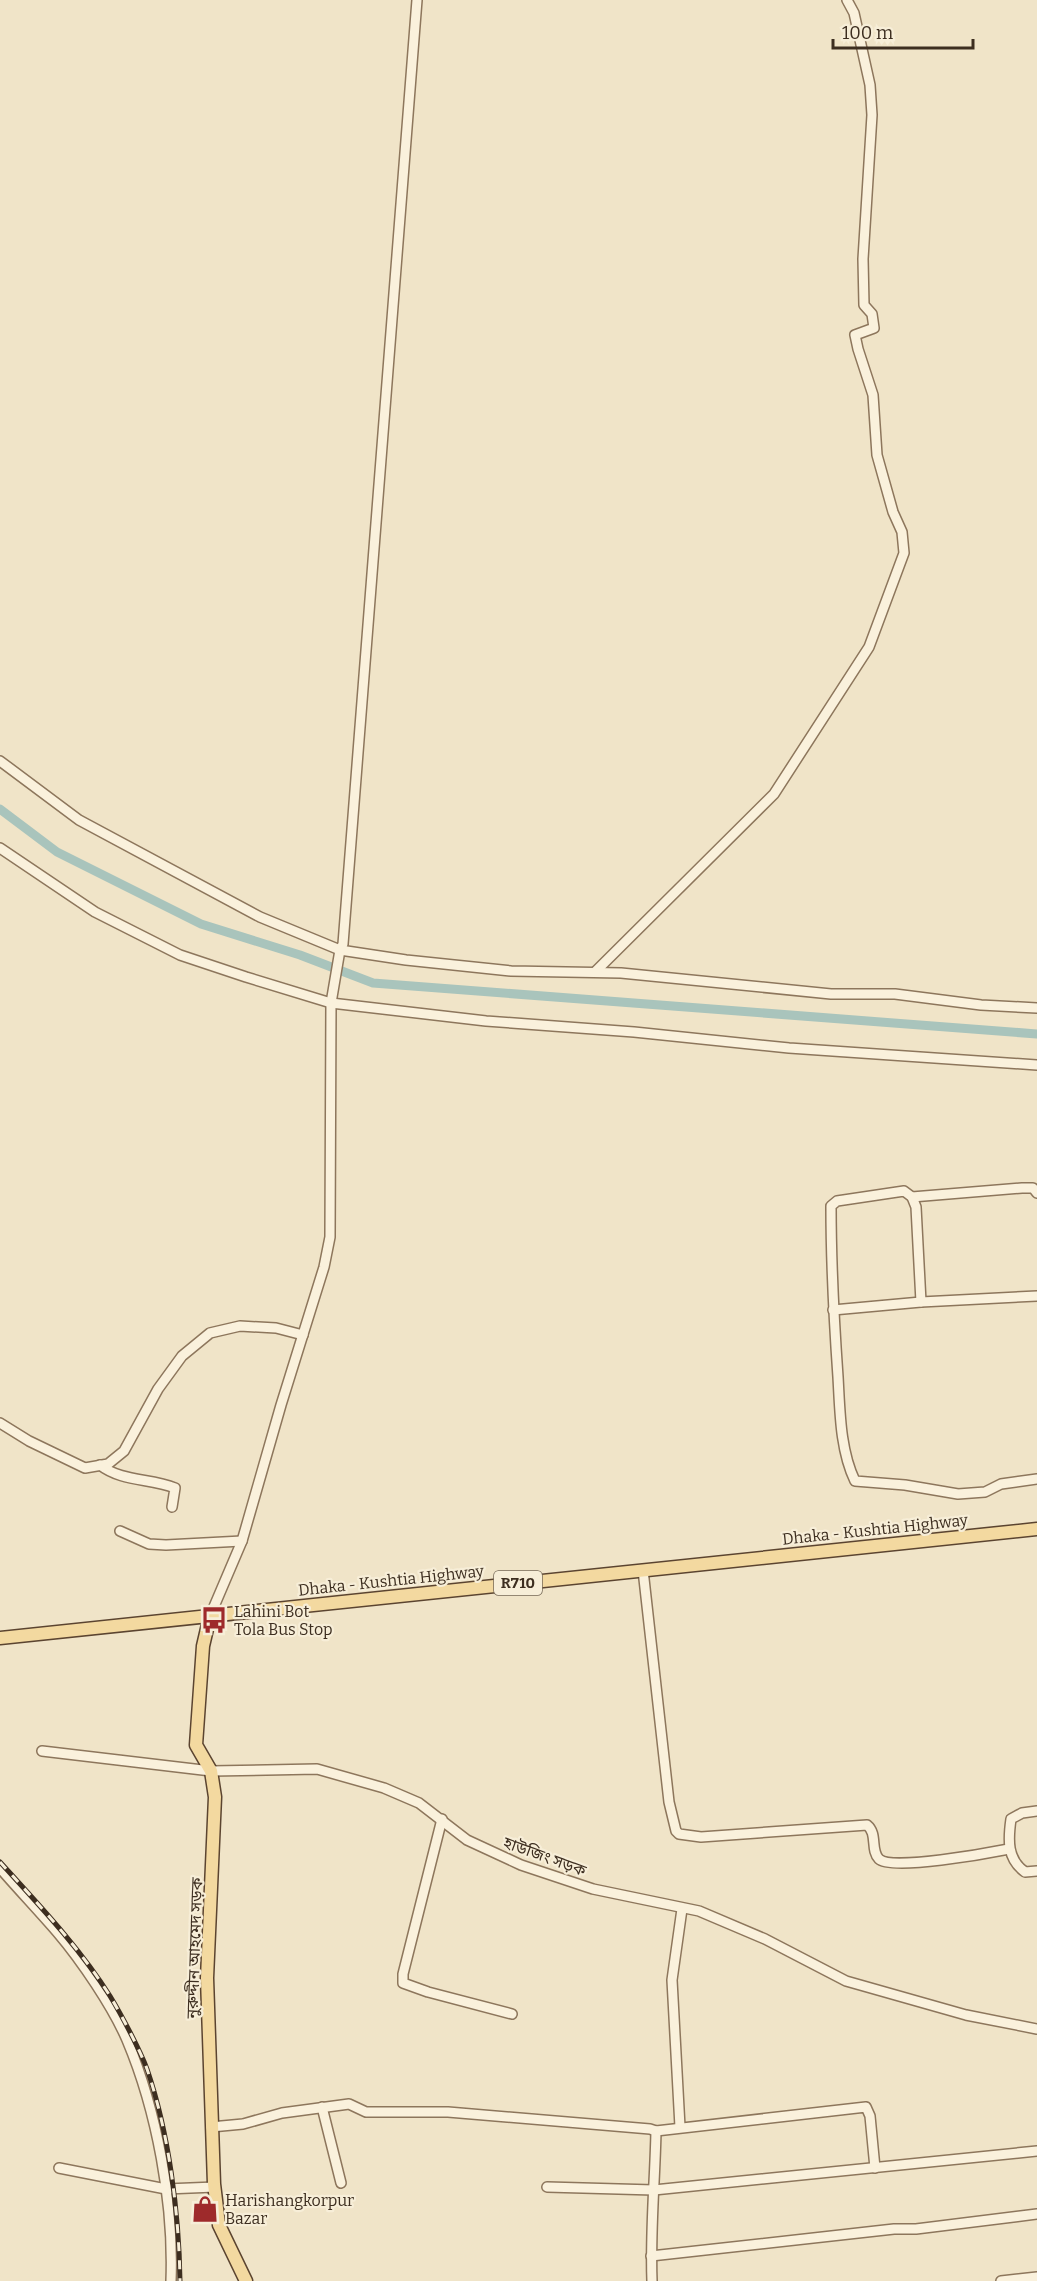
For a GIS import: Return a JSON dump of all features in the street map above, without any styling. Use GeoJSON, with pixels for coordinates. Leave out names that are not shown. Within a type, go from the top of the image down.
{"type":"FeatureCollection","features":[{"type":"Feature","properties":{"kind":"main road","name":"Dhaka - Kushtia Highway"},"geometry":{"type":"LineString","coordinates":[[0,1638],[1037,1529]]}},
{"type":"Feature","properties":{"kind":"main road","name":"নুরুদ্দীন আহমেদ সড়ক"},"geometry":{"type":"LineString","coordinates":[[210,1616],[202,1646],[196,1745],[211,1771],[215,1797],[207,1978],[214,2187],[219,2225],[246,2281]]}},
{"type":"Feature","properties":{"kind":"street"},"geometry":{"type":"LineString","coordinates":[[210,1616],[242,1541],[324,1267],[330,1237],[332,1003],[340,950],[343,944],[417,0]]}},
{"type":"Feature","properties":{"kind":"street"},"geometry":{"type":"LineString","coordinates":[[595,972],[774,794],[869,647],[904,553],[902,532],[893,512],[878,454],[873,395],[855,335],[874,328],[872,314],[864,304],[863,293],[872,115],[870,85],[854,13],[847,0]]}},
{"type":"Feature","properties":{"kind":"street"},"geometry":{"type":"LineString","coordinates":[[0,760],[79,820],[260,917],[340,950],[457,966],[621,973],[831,994],[895,994],[981,1005],[1037,1008]]}},
{"type":"Feature","properties":{"kind":"street"},"geometry":{"type":"LineString","coordinates":[[0,848],[95,912],[180,955],[332,1003],[486,1021],[634,1032],[789,1048],[1037,1065]]}},
{"type":"Feature","properties":{"kind":"street"},"geometry":{"type":"LineString","coordinates":[[912,1197],[1022,1188],[1033,1188],[1037,1193]]}},
{"type":"Feature","properties":{"kind":"street"},"geometry":{"type":"LineString","coordinates":[[921,1302],[916,1207],[912,1197],[904,1191],[837,1201],[831,1206],[833,1310],[840,1407],[848,1467],[855,1481],[905,1485],[958,1494],[985,1492],[1001,1484],[1037,1479]]}},
{"type":"Feature","properties":{"kind":"street"},"geometry":{"type":"LineString","coordinates":[[833,1310],[921,1302],[1037,1296]]}},
{"type":"Feature","properties":{"kind":"street"},"geometry":{"type":"LineString","coordinates":[[0,1423],[29,1442],[86,1468],[108,1464],[124,1451],[158,1389],[182,1356],[210,1333],[240,1326],[276,1328],[303,1335]]}},
{"type":"Feature","properties":{"kind":"street"},"geometry":{"type":"LineString","coordinates":[[100,1465],[107,1471],[135,1480],[162,1483],[175,1488],[172,1507]]}},
{"type":"Feature","properties":{"kind":"street"},"geometry":{"type":"LineString","coordinates":[[120,1531],[149,1544],[242,1541]]}},
{"type":"Feature","properties":{"kind":"street"},"geometry":{"type":"LineString","coordinates":[[643,1570],[669,1802],[676,1831],[679,1834],[701,1837],[867,1825],[874,1834],[877,1856],[881,1861],[891,1864],[946,1859],[1009,1849]]}},
{"type":"Feature","properties":{"kind":"street","name":"হাউজিং সড়ক"},"geometry":{"type":"LineString","coordinates":[[42,1751],[211,1771],[317,1769],[384,1788],[419,1803],[466,1840],[521,1865],[593,1889],[699,1911],[765,1939],[846,1981],[966,2015],[1037,2030]]}},
{"type":"Feature","properties":{"kind":"street"},"geometry":{"type":"LineString","coordinates":[[1037,1810],[1022,1813],[1011,1819],[1009,1849],[1015,1865],[1025,1872],[1037,1871]]}},
{"type":"Feature","properties":{"kind":"street"},"geometry":{"type":"LineString","coordinates":[[442,1819],[403,1974],[403,1983],[428,1992],[512,2014]]}},
{"type":"Feature","properties":{"kind":"street"},"geometry":{"type":"LineString","coordinates":[[0,1868],[64,1941],[99,1990],[127,2040],[139,2072],[153,2124],[166,2189],[172,2255],[171,2281]]}},
{"type":"Feature","properties":{"kind":"street"},"geometry":{"type":"LineString","coordinates":[[680,2127],[672,1980],[682,1909]]}},
{"type":"Feature","properties":{"kind":"street"},"geometry":{"type":"LineString","coordinates":[[211,2127],[243,2124],[282,2113],[349,2104],[366,2112],[448,2112],[656,2131],[866,2107],[870,2116],[875,2168]]}},
{"type":"Feature","properties":{"kind":"street"},"geometry":{"type":"LineString","coordinates":[[322,2107],[341,2183]]}},
{"type":"Feature","properties":{"kind":"street"},"geometry":{"type":"LineString","coordinates":[[651,2281],[650,2236],[656,2131]]}},
{"type":"Feature","properties":{"kind":"street"},"geometry":{"type":"LineString","coordinates":[[547,2187],[654,2190],[1037,2151]]}},
{"type":"Feature","properties":{"kind":"street"},"geometry":{"type":"LineString","coordinates":[[59,2168],[166,2189],[214,2187]]}},
{"type":"Feature","properties":{"kind":"street"},"geometry":{"type":"LineString","coordinates":[[651,2256],[894,2229],[916,2229],[1037,2214]]}},
{"type":"Feature","properties":{"kind":"street"},"geometry":{"type":"LineString","coordinates":[[1001,2281],[1037,2277]]}},
{"type":"Feature","properties":{"kind":"waterway"},"geometry":{"type":"LineString","coordinates":[[0,809],[57,852],[201,924],[300,955],[373,983],[1037,1034]]}},
{"type":"Feature","properties":{"kind":"railway"},"geometry":{"type":"LineString","coordinates":[[0,1862],[85,1960],[110,1996],[144,2061],[155,2094],[167,2146],[178,2228],[180,2281]]}},
{"type":"Feature","properties":{"kind":"place","name":"Lahini Bot Tola Bus Stop"},"geometry":{"type":"Point","coordinates":[214,1620]}},
{"type":"Feature","properties":{"kind":"place","name":"Harishangkorpur Bazar"},"geometry":{"type":"Point","coordinates":[205,2209]}}]}
